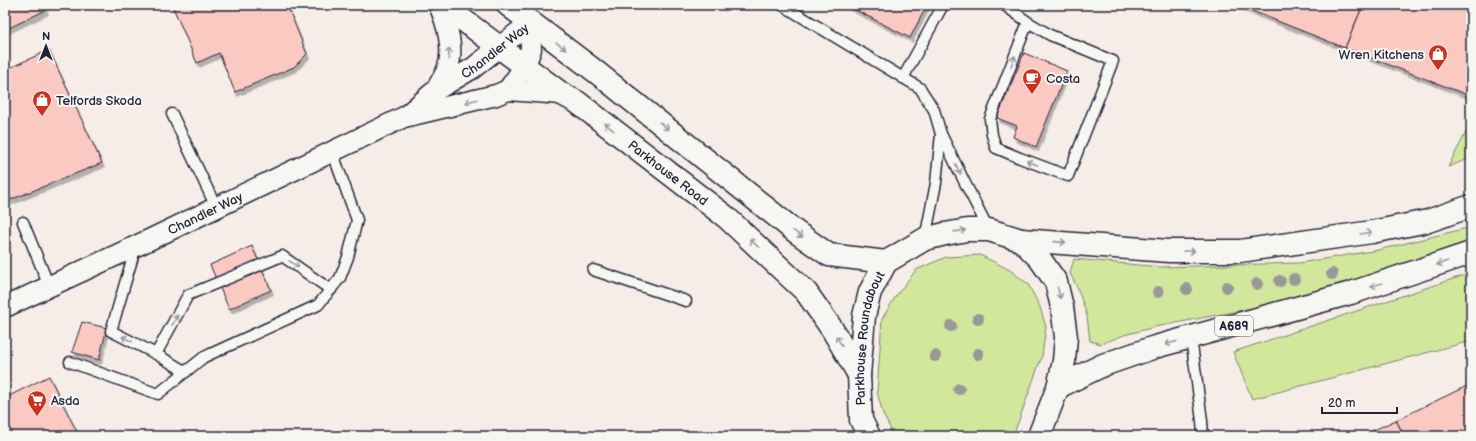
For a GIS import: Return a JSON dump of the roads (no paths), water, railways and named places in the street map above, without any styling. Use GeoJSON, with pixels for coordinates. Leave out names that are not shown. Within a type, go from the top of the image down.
{"type":"FeatureCollection","features":[{"type":"Feature","properties":{"kind":"main road","name":"Parkhouse Road"},"geometry":{"type":"LineString","coordinates":[[444,5],[562,94],[577,102],[726,217],[806,292],[832,329],[859,375]]}},
{"type":"Feature","properties":{"kind":"main road"},"geometry":{"type":"LineString","coordinates":[[508,5],[596,71],[796,232],[829,255],[886,262]]}},
{"type":"Feature","properties":{"kind":"main road"},"geometry":{"type":"LineString","coordinates":[[1021,240],[1169,251],[1240,251],[1372,232],[1428,221],[1471,206]]}},
{"type":"Feature","properties":{"kind":"main road","name":"Parkhouse Roundabout"},"geometry":{"type":"LineString","coordinates":[[861,431],[859,375],[864,316],[870,292],[886,262],[925,239],[967,230],[989,230],[1021,240],[1040,259],[1056,282],[1062,307],[1066,336],[1064,361],[1058,387],[1040,435]]}},
{"type":"Feature","properties":{"kind":"main road","name":"A689"},"geometry":{"type":"LineString","coordinates":[[1058,387],[1103,364],[1155,347],[1351,294],[1471,253]]}},
{"type":"Feature","properties":{"kind":"street","name":"Chandler Way"},"geometry":{"type":"LineString","coordinates":[[436,90],[447,70],[450,54],[447,23],[439,5]]}},
{"type":"Feature","properties":{"kind":"street","name":"Chandler Way"},"geometry":{"type":"LineString","coordinates":[[404,117],[436,90],[473,68],[530,22]]}},
{"type":"Feature","properties":{"kind":"street","name":"Chandler Way"},"geometry":{"type":"LineString","coordinates":[[508,90],[525,66],[531,49],[530,22]]}},
{"type":"Feature","properties":{"kind":"street","name":"Chandler Way"},"geometry":{"type":"LineString","coordinates":[[5,307],[136,246],[404,117],[496,95],[508,90],[562,94]]}},
{"type":"Feature","properties":{"kind":"lane"},"geometry":{"type":"LineString","coordinates":[[782,5],[920,88],[934,110],[942,134],[965,184],[989,230]]}},
{"type":"Feature","properties":{"kind":"lane"},"geometry":{"type":"LineString","coordinates":[[903,78],[943,5]]}},
{"type":"Feature","properties":{"kind":"lane"},"geometry":{"type":"LineString","coordinates":[[1004,5],[1050,35],[1113,61],[1068,176],[996,148],[992,135],[990,119],[1028,22]]}},
{"type":"Feature","properties":{"kind":"lane"},"geometry":{"type":"LineString","coordinates":[[172,114],[216,207]]}},
{"type":"Feature","properties":{"kind":"lane"},"geometry":{"type":"LineString","coordinates":[[925,239],[936,184],[942,134]]}},
{"type":"Feature","properties":{"kind":"lane"},"geometry":{"type":"LineString","coordinates":[[70,362],[158,394],[204,357],[318,305],[340,278],[348,257],[357,220],[332,151]]}},
{"type":"Feature","properties":{"kind":"lane"},"geometry":{"type":"LineString","coordinates":[[23,222],[49,286]]}},
{"type":"Feature","properties":{"kind":"lane"},"geometry":{"type":"LineString","coordinates":[[136,246],[110,331],[156,354],[186,372]]}},
{"type":"Feature","properties":{"kind":"lane"},"geometry":{"type":"LineString","coordinates":[[156,354],[188,295],[282,256],[331,290]]}},
{"type":"Feature","properties":{"kind":"lane"},"geometry":{"type":"LineString","coordinates":[[593,270],[686,301]]}},
{"type":"Feature","properties":{"kind":"lane"},"geometry":{"type":"LineString","coordinates":[[1191,337],[1203,436]]}},
{"type":"Feature","properties":{"kind":"place","name":"Wren Kitchens"},"geometry":{"type":"Point","coordinates":[1438,71]}},
{"type":"Feature","properties":{"kind":"place","name":"Costa"},"geometry":{"type":"Point","coordinates":[1032,95]}},
{"type":"Feature","properties":{"kind":"place","name":"Telfords Skoda"},"geometry":{"type":"Point","coordinates":[42,117]}},
{"type":"Feature","properties":{"kind":"place","name":"Asda"},"geometry":{"type":"Point","coordinates":[37,417]}}]}
